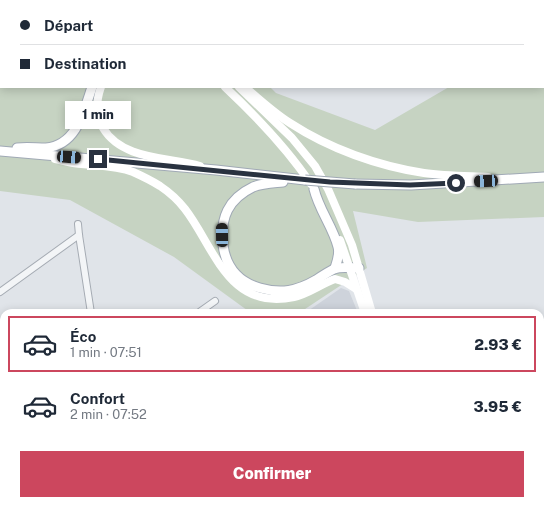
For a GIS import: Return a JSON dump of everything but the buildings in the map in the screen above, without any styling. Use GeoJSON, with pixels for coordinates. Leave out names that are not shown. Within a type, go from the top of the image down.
{"type":"FeatureCollection","features":[{"type":"Feature","properties":{"kind":"main road"},"geometry":{"type":"LineString","coordinates":[[0,150],[47,148],[61,143],[78,127],[92,88]]}},
{"type":"Feature","properties":{"kind":"main road"},"geometry":{"type":"LineString","coordinates":[[101,88],[97,97],[98,116],[106,133],[118,144],[126,149],[150,156],[183,161],[216,170]]}},
{"type":"Feature","properties":{"kind":"main road"},"geometry":{"type":"LineString","coordinates":[[222,88],[247,108]]}},
{"type":"Feature","properties":{"kind":"main road"},"geometry":{"type":"LineString","coordinates":[[226,88],[283,146],[314,189],[336,229],[354,267],[370,309]]}},
{"type":"Feature","properties":{"kind":"main road"},"geometry":{"type":"LineString","coordinates":[[240,88],[292,138],[315,166],[328,189],[352,245],[356,289],[364,309]]}},
{"type":"Feature","properties":{"kind":"main road"},"geometry":{"type":"LineString","coordinates":[[247,88],[267,106],[291,124],[321,140],[363,158],[424,173],[517,180]]}},
{"type":"Feature","properties":{"kind":"main road"},"geometry":{"type":"LineString","coordinates":[[0,150],[355,184],[410,185],[517,180],[544,177]]}},
{"type":"Feature","properties":{"kind":"main road"},"geometry":{"type":"LineString","coordinates":[[41,155],[72,163],[113,167],[132,172],[160,186],[175,198],[185,209],[211,252],[231,279],[241,288],[252,294],[265,298],[291,298],[335,279],[354,267]]}},
{"type":"Feature","properties":{"kind":"main road"},"geometry":{"type":"LineString","coordinates":[[302,180],[262,184],[253,187],[231,205],[224,217],[222,226],[226,260],[231,269],[245,282],[260,288],[276,291],[292,291],[307,285],[335,268],[354,267]]}},
{"type":"Feature","properties":{"kind":"main road"},"geometry":{"type":"LineString","coordinates":[[314,189],[316,198],[338,248],[338,259],[335,268]]}},
{"type":"Feature","properties":{"kind":"main road"},"geometry":{"type":"LineString","coordinates":[[335,279],[345,282],[356,289]]}},
{"type":"Feature","properties":{"kind":"street"},"geometry":{"type":"LineString","coordinates":[[78,224],[90,309]]}},
{"type":"Feature","properties":{"kind":"street"},"geometry":{"type":"LineString","coordinates":[[0,292],[79,235]]}},
{"type":"Feature","properties":{"kind":"street"},"geometry":{"type":"LineString","coordinates":[[204,309],[215,301]]}},
{"type":"Feature","properties":{"kind":"shaded area"},"geometry":{"type":"Polygon","coordinates":[[[341,288],[349,291],[356,309],[311,309],[341,288]]]}},
{"type":"Feature","properties":{"kind":"green space"},"geometry":{"type":"Polygon","coordinates":[[[0,88],[271,88],[276,93],[375,130],[447,88],[544,88],[544,217],[418,222],[353,211],[367,268],[305,309],[246,309],[174,257],[70,200],[0,191],[0,88]]]}},
{"type":"Feature","properties":{"kind":"route"},"geometry":{"type":"LineString","coordinates":[[98,159],[216,170],[300,180],[355,184],[410,185],[456,183]]}}]}
